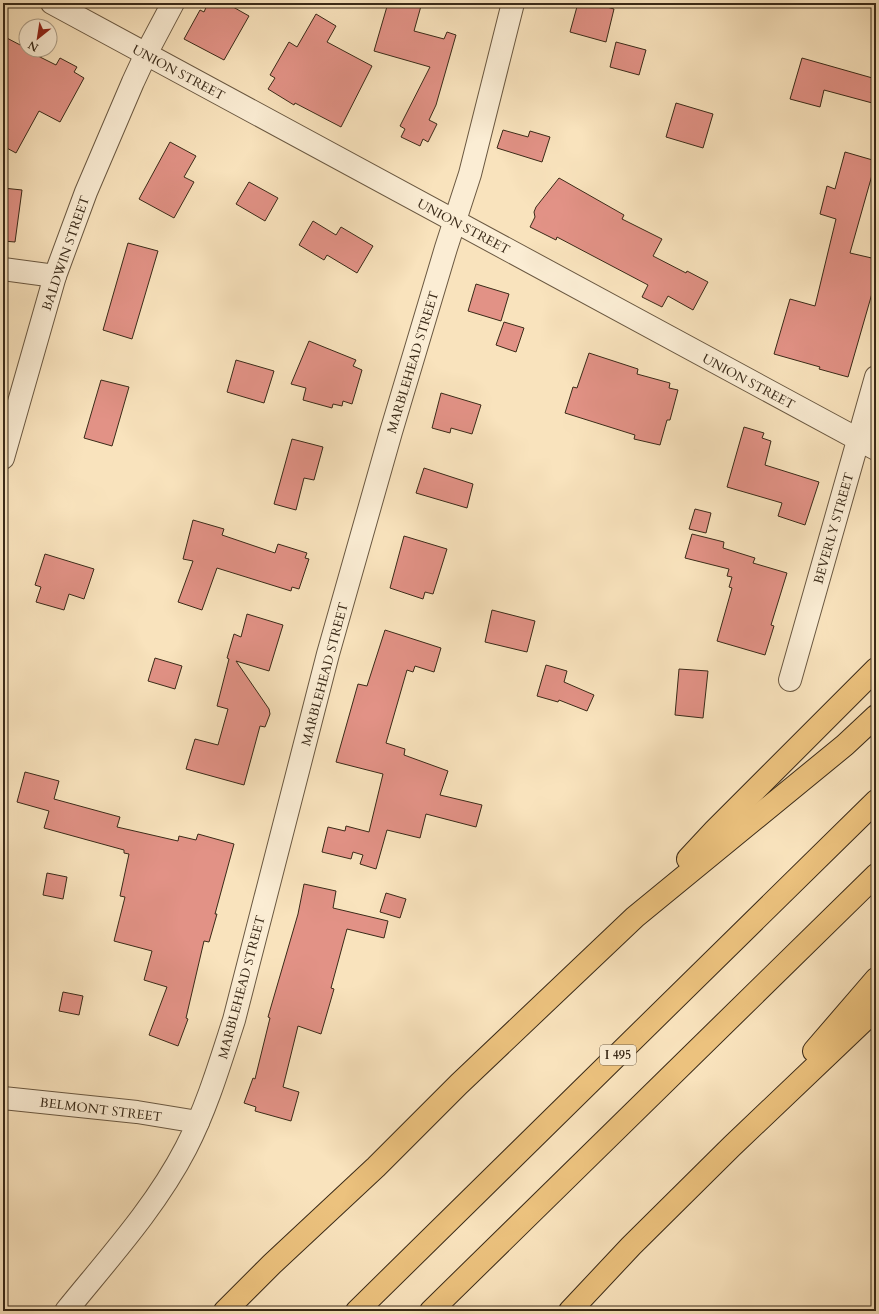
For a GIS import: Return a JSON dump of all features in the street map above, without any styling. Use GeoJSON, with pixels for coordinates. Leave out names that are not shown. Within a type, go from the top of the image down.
{"type":"FeatureCollection","features":[{"type":"Feature","properties":{"kind":"highway"},"geometry":{"type":"LineString","coordinates":[[635,917],[715,830],[876,669]]}},
{"type":"Feature","properties":{"kind":"highway"},"geometry":{"type":"LineString","coordinates":[[228,1309],[272,1264],[376,1167],[464,1078],[635,917],[845,745],[876,716]]}},
{"type":"Feature","properties":{"kind":"highway","name":"I 495"},"geometry":{"type":"LineString","coordinates":[[359,1310],[876,801]]}},
{"type":"Feature","properties":{"kind":"highway"},"geometry":{"type":"LineString","coordinates":[[432,1310],[876,875]]}},
{"type":"Feature","properties":{"kind":"highway"},"geometry":{"type":"LineString","coordinates":[[732,1146],[876,979]]}},
{"type":"Feature","properties":{"kind":"highway"},"geometry":{"type":"LineString","coordinates":[[570,1311],[631,1246],[732,1146],[876,1009]]}},
{"type":"Feature","properties":{"kind":"street","name":"UNION STREET"},"geometry":{"type":"LineString","coordinates":[[52,3],[867,444]]}},
{"type":"Feature","properties":{"kind":"street","name":"BALDWIN STREET"},"geometry":{"type":"LineString","coordinates":[[3,458],[55,276],[101,154],[146,54],[173,3]]}},
{"type":"Feature","properties":{"kind":"street","name":"MARBLEHEAD STREET"},"geometry":{"type":"LineString","coordinates":[[66,1311],[137,1224],[171,1175],[198,1122],[218,1070],[234,1020],[328,654],[391,432],[454,221],[470,174],[513,3]]}},
{"type":"Feature","properties":{"kind":"street"},"geometry":{"type":"LineString","coordinates":[[3,269],[55,276]]}},
{"type":"Feature","properties":{"kind":"street","name":"BEVERLY STREET"},"geometry":{"type":"LineString","coordinates":[[790,680],[867,444],[876,377]]}},
{"type":"Feature","properties":{"kind":"street","name":"BELMONT STREET"},"geometry":{"type":"LineString","coordinates":[[3,1098],[137,1112],[198,1122]]}},
{"type":"Feature","properties":{"kind":"building"},"geometry":{"type":"Polygon","coordinates":[[[208,3],[226,3],[249,16],[224,60],[184,39],[200,10],[204,12],[208,3]]]}},
{"type":"Feature","properties":{"kind":"building"},"geometry":{"type":"Polygon","coordinates":[[[388,3],[410,3],[421,6],[414,31],[444,39],[447,32],[456,35],[436,105],[429,120],[437,124],[428,142],[423,139],[420,146],[401,137],[405,129],[400,126],[430,67],[374,51],[388,3]]]}},
{"type":"Feature","properties":{"kind":"building"},"geometry":{"type":"Polygon","coordinates":[[[578,3],[592,3],[614,9],[606,42],[570,32],[578,3]]]}},
{"type":"Feature","properties":{"kind":"building"},"geometry":{"type":"Polygon","coordinates":[[[316,14],[336,26],[327,42],[372,66],[341,127],[295,103],[294,105],[268,89],[275,78],[270,75],[289,42],[297,47],[316,14]]]}},
{"type":"Feature","properties":{"kind":"building"},"geometry":{"type":"Polygon","coordinates":[[[3,36],[18,44],[18,58],[42,58],[56,65],[60,58],[77,67],[74,72],[84,78],[60,122],[39,111],[16,153],[3,146],[3,36]]]}},
{"type":"Feature","properties":{"kind":"building"},"geometry":{"type":"Polygon","coordinates":[[[616,42],[646,50],[639,75],[610,67],[616,42]]]}},
{"type":"Feature","properties":{"kind":"building"},"geometry":{"type":"Polygon","coordinates":[[[802,58],[876,79],[876,104],[824,90],[820,107],[790,99],[802,58]]]}},
{"type":"Feature","properties":{"kind":"building"},"geometry":{"type":"Polygon","coordinates":[[[676,103],[713,114],[703,148],[666,137],[676,103]]]}},
{"type":"Feature","properties":{"kind":"building"},"geometry":{"type":"Polygon","coordinates":[[[503,130],[528,137],[530,131],[550,137],[542,162],[497,148],[503,130]]]}},
{"type":"Feature","properties":{"kind":"building"},"geometry":{"type":"Polygon","coordinates":[[[170,142],[196,156],[184,177],[194,182],[174,218],[139,199],[170,142]]]}},
{"type":"Feature","properties":{"kind":"building"},"geometry":{"type":"Polygon","coordinates":[[[845,152],[876,161],[850,253],[876,259],[876,291],[873,290],[848,377],[819,369],[820,367],[774,354],[790,299],[815,306],[836,219],[820,214],[827,186],[835,189],[845,152]]]}},
{"type":"Feature","properties":{"kind":"building"},"geometry":{"type":"Polygon","coordinates":[[[559,178],[624,215],[622,219],[662,239],[653,256],[686,273],[687,271],[708,282],[693,310],[668,296],[662,307],[642,297],[648,285],[557,237],[556,240],[530,227],[535,217],[534,212],[536,207],[559,178]]]}},
{"type":"Feature","properties":{"kind":"building"},"geometry":{"type":"Polygon","coordinates":[[[249,182],[278,198],[265,221],[236,204],[249,182]]]}},
{"type":"Feature","properties":{"kind":"building"},"geometry":{"type":"Polygon","coordinates":[[[3,188],[22,190],[15,242],[3,241],[3,188]]]}},
{"type":"Feature","properties":{"kind":"building"},"geometry":{"type":"Polygon","coordinates":[[[313,221],[336,235],[341,227],[373,246],[357,273],[327,255],[324,260],[299,245],[313,221]]]}},
{"type":"Feature","properties":{"kind":"building"},"geometry":{"type":"Polygon","coordinates":[[[128,243],[158,251],[132,339],[103,330],[128,243]]]}},
{"type":"Feature","properties":{"kind":"building"},"geometry":{"type":"Polygon","coordinates":[[[476,284],[509,294],[501,321],[468,311],[476,284]]]}},
{"type":"Feature","properties":{"kind":"building"},"geometry":{"type":"Polygon","coordinates":[[[504,322],[524,328],[516,352],[496,345],[504,322]]]}},
{"type":"Feature","properties":{"kind":"building"},"geometry":{"type":"Polygon","coordinates":[[[309,341],[356,360],[353,366],[362,370],[352,404],[343,401],[342,406],[333,404],[332,408],[303,400],[306,388],[291,384],[309,341]]]}},
{"type":"Feature","properties":{"kind":"building"},"geometry":{"type":"Polygon","coordinates":[[[589,353],[638,369],[637,374],[670,383],[669,388],[678,390],[670,420],[667,420],[660,445],[634,439],[635,435],[565,413],[573,387],[577,388],[589,353]]]}},
{"type":"Feature","properties":{"kind":"building"},"geometry":{"type":"Polygon","coordinates":[[[236,360],[274,371],[264,403],[227,392],[236,360]]]}},
{"type":"Feature","properties":{"kind":"building"},"geometry":{"type":"Polygon","coordinates":[[[101,380],[129,387],[112,446],[84,438],[101,380]]]}},
{"type":"Feature","properties":{"kind":"building"},"geometry":{"type":"Polygon","coordinates":[[[441,393],[481,405],[472,434],[451,428],[450,433],[432,428],[441,393]]]}},
{"type":"Feature","properties":{"kind":"building"},"geometry":{"type":"Polygon","coordinates":[[[744,427],[764,433],[762,438],[771,441],[765,465],[819,482],[805,525],[778,516],[782,503],[727,487],[744,427]]]}},
{"type":"Feature","properties":{"kind":"building"},"geometry":{"type":"Polygon","coordinates":[[[292,439],[323,447],[314,480],[304,478],[296,510],[274,504],[292,439]]]}},
{"type":"Feature","properties":{"kind":"building"},"geometry":{"type":"Polygon","coordinates":[[[424,468],[473,484],[467,508],[416,493],[424,468]]]}},
{"type":"Feature","properties":{"kind":"building"},"geometry":{"type":"Polygon","coordinates":[[[695,509],[711,513],[706,533],[689,529],[695,509]]]}},
{"type":"Feature","properties":{"kind":"building"},"geometry":{"type":"Polygon","coordinates":[[[193,520],[224,529],[222,535],[275,553],[278,544],[307,553],[305,558],[309,559],[299,589],[292,587],[291,591],[217,568],[202,610],[178,602],[193,561],[183,559],[193,520]]]}},
{"type":"Feature","properties":{"kind":"building"},"geometry":{"type":"Polygon","coordinates":[[[692,534],[724,542],[723,548],[755,558],[753,563],[787,573],[771,625],[774,626],[765,655],[717,641],[732,588],[729,587],[732,577],[727,576],[729,569],[685,558],[692,534]]]}},
{"type":"Feature","properties":{"kind":"building"},"geometry":{"type":"Polygon","coordinates":[[[404,536],[447,549],[433,594],[425,592],[423,599],[390,588],[404,536]]]}},
{"type":"Feature","properties":{"kind":"building"},"geometry":{"type":"Polygon","coordinates":[[[45,554],[94,569],[84,599],[69,594],[64,610],[36,602],[41,587],[35,585],[45,554]]]}},
{"type":"Feature","properties":{"kind":"building"},"geometry":{"type":"Polygon","coordinates":[[[492,610],[535,621],[527,652],[485,642],[492,610]]]}},
{"type":"Feature","properties":{"kind":"building"},"geometry":{"type":"Polygon","coordinates":[[[247,614],[283,625],[269,671],[236,661],[269,709],[270,714],[265,727],[260,726],[244,785],[186,769],[195,739],[218,745],[228,709],[217,706],[229,659],[227,658],[234,634],[241,637],[247,614]]]}},
{"type":"Feature","properties":{"kind":"building"},"geometry":{"type":"Polygon","coordinates":[[[385,630],[441,648],[434,672],[415,666],[413,672],[407,670],[386,743],[405,749],[404,755],[448,771],[440,795],[482,805],[476,827],[426,814],[420,838],[387,830],[376,869],[360,864],[363,855],[353,852],[351,859],[322,852],[328,827],[345,831],[346,826],[369,832],[383,774],[336,762],[358,684],[367,686],[385,630]]]}},
{"type":"Feature","properties":{"kind":"building"},"geometry":{"type":"Polygon","coordinates":[[[155,658],[182,666],[175,689],[148,681],[155,658]]]}},
{"type":"Feature","properties":{"kind":"building"},"geometry":{"type":"Polygon","coordinates":[[[546,665],[567,671],[564,682],[594,695],[587,711],[559,700],[558,702],[537,696],[546,665]]]}},
{"type":"Feature","properties":{"kind":"building"},"geometry":{"type":"Polygon","coordinates":[[[679,669],[708,671],[703,718],[675,715],[679,669]]]}},
{"type":"Feature","properties":{"kind":"building"},"geometry":{"type":"Polygon","coordinates":[[[25,772],[59,781],[54,799],[120,817],[117,827],[178,841],[179,836],[196,840],[198,834],[234,844],[209,942],[204,941],[186,1018],[188,1019],[178,1046],[149,1035],[167,987],[144,980],[152,951],[114,941],[125,897],[120,896],[129,854],[124,853],[124,850],[44,828],[49,811],[17,802],[25,772]]]}},
{"type":"Feature","properties":{"kind":"building"},"geometry":{"type":"Polygon","coordinates":[[[47,873],[67,877],[63,899],[43,895],[47,873]]]}},
{"type":"Feature","properties":{"kind":"building"},"geometry":{"type":"Polygon","coordinates":[[[304,884],[336,891],[333,908],[388,921],[384,938],[347,929],[331,988],[334,989],[321,1034],[298,1026],[283,1087],[299,1092],[291,1121],[255,1111],[256,1107],[244,1103],[253,1078],[255,1079],[270,1018],[268,1017],[298,914],[304,884]]]}},
{"type":"Feature","properties":{"kind":"building"},"geometry":{"type":"Polygon","coordinates":[[[386,893],[406,899],[400,918],[380,912],[386,893]]]}},
{"type":"Feature","properties":{"kind":"building"},"geometry":{"type":"Polygon","coordinates":[[[63,992],[83,996],[79,1015],[59,1011],[63,992]]]}}]}
